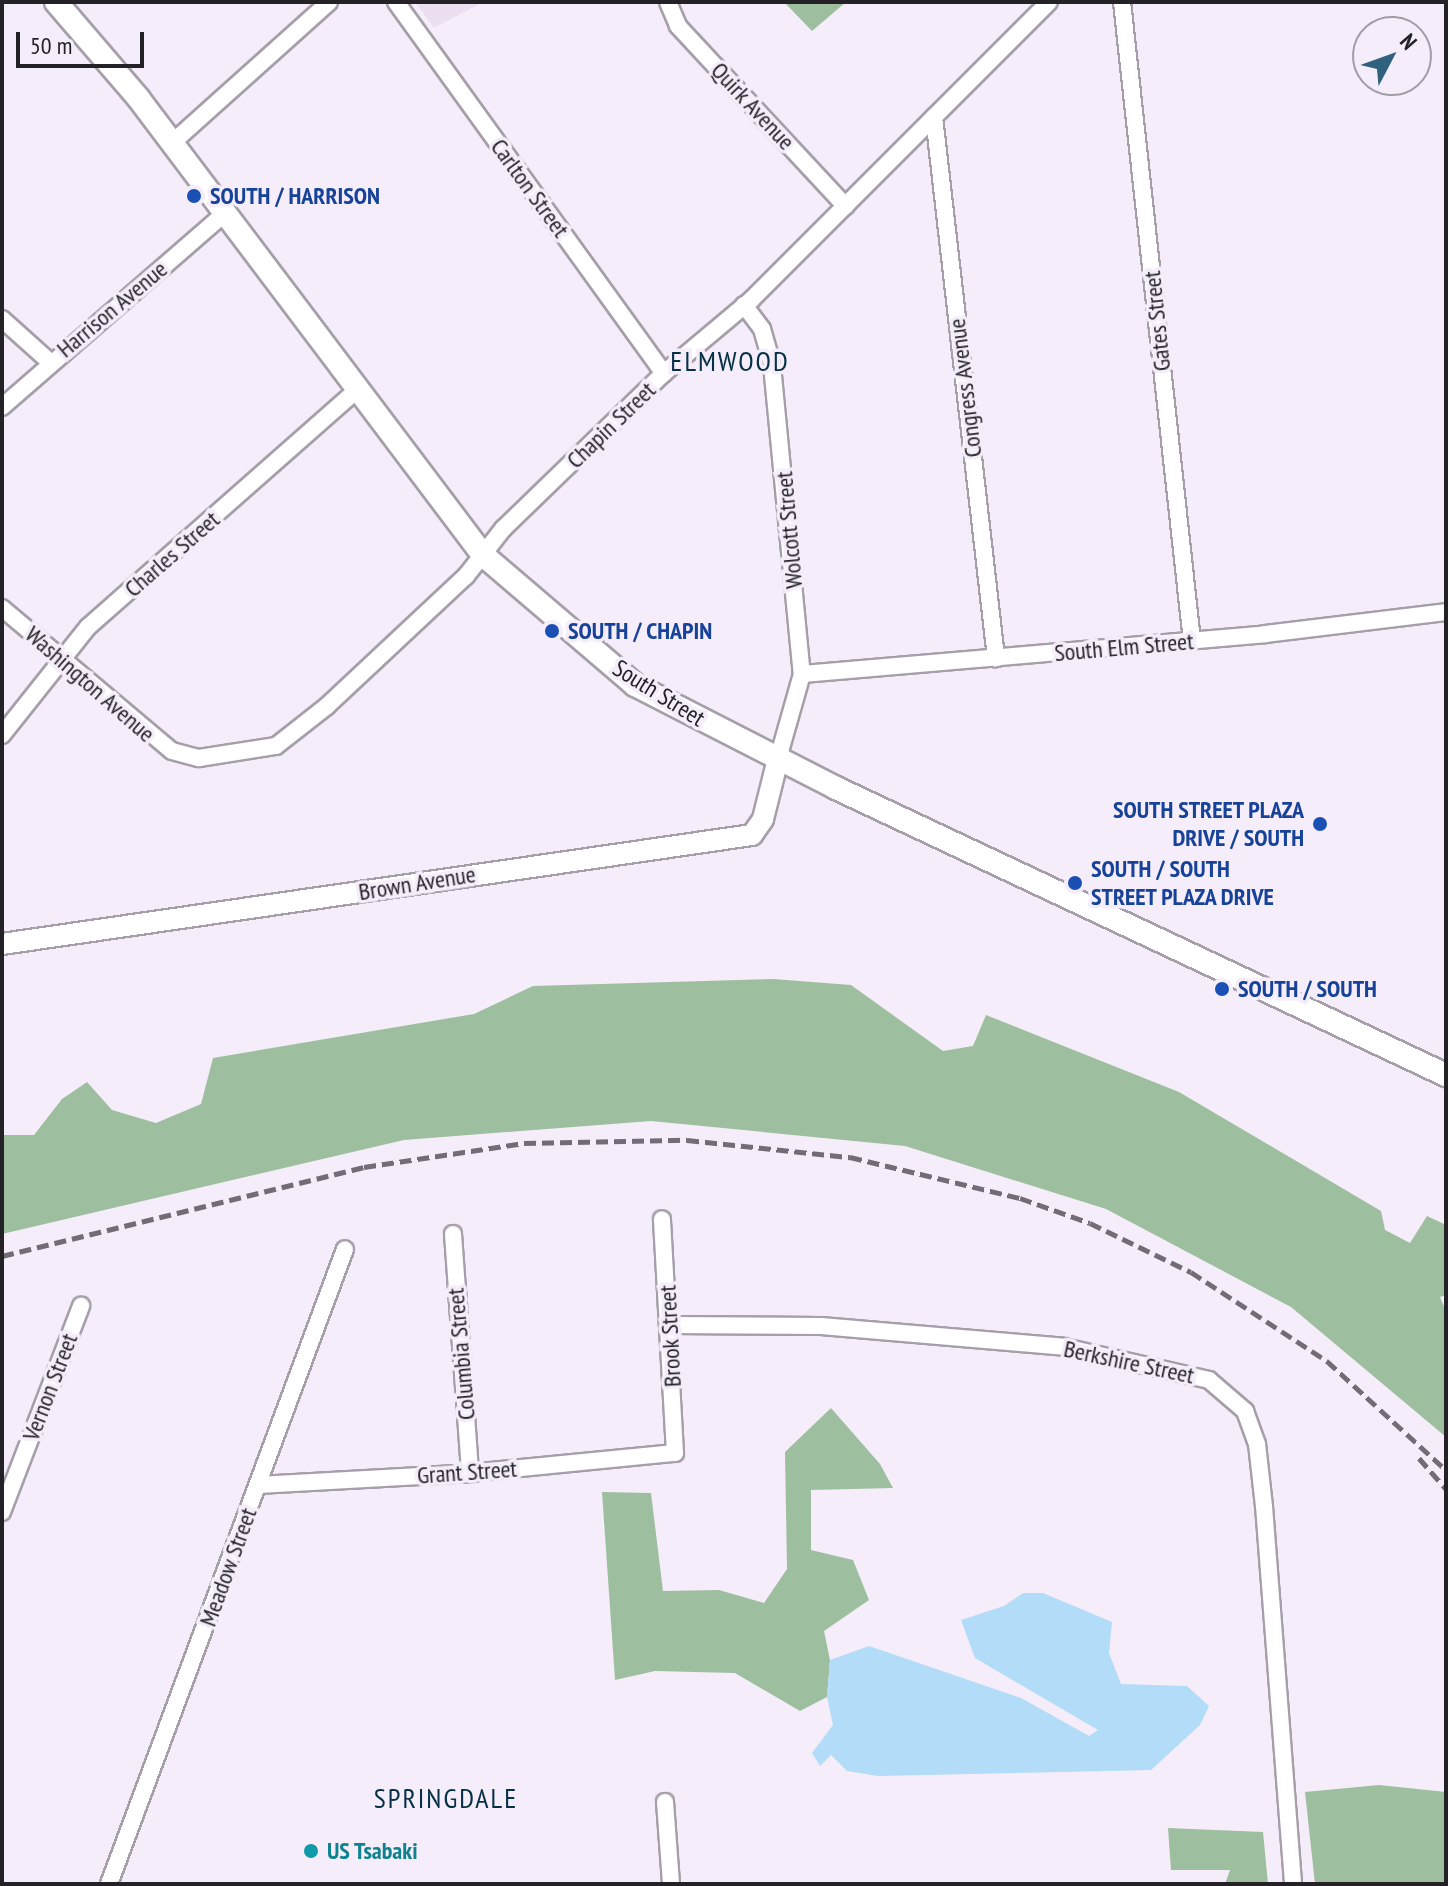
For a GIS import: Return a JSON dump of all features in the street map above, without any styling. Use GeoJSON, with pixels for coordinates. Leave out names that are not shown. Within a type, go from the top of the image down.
{"type":"FeatureCollection","features":[{"type":"Feature","properties":{"kind":"main road","name":"South Street"},"geometry":{"type":"LineString","coordinates":[[56,2],[172,143],[483,555],[635,685],[778,759],[1446,1075]]}},
{"type":"Feature","properties":{"kind":"street"},"geometry":{"type":"LineString","coordinates":[[172,143],[329,2]]}},
{"type":"Feature","properties":{"kind":"street","name":"Carlton Street"},"geometry":{"type":"LineString","coordinates":[[396,2],[664,373]]}},
{"type":"Feature","properties":{"kind":"street","name":"Quirk Avenue"},"geometry":{"type":"LineString","coordinates":[[668,2],[678,26],[845,206]]}},
{"type":"Feature","properties":{"kind":"street","name":"Chapin Street"},"geometry":{"type":"LineString","coordinates":[[181,755],[262,750],[289,738],[466,576],[483,555],[664,373],[744,305],[1049,2]]}},
{"type":"Feature","properties":{"kind":"street","name":"Gates Street"},"geometry":{"type":"LineString","coordinates":[[1122,2],[1192,641]]}},
{"type":"Feature","properties":{"kind":"street","name":"Congress Avenue"},"geometry":{"type":"LineString","coordinates":[[934,117],[996,658]]}},
{"type":"Feature","properties":{"kind":"street","name":"Harrison Avenue"},"geometry":{"type":"LineString","coordinates":[[2,407],[50,362],[225,213]]}},
{"type":"Feature","properties":{"kind":"street","name":"Wolcott Street"},"geometry":{"type":"LineString","coordinates":[[744,305],[762,329],[772,365],[802,674],[778,759]]}},
{"type":"Feature","properties":{"kind":"street"},"geometry":{"type":"LineString","coordinates":[[2,319],[50,362]]}},
{"type":"Feature","properties":{"kind":"street","name":"Charles Street"},"geometry":{"type":"LineString","coordinates":[[2,735],[88,627],[358,389]]}},
{"type":"Feature","properties":{"kind":"street","name":"Washington Avenue"},"geometry":{"type":"LineString","coordinates":[[2,608],[133,724],[181,755]]}},
{"type":"Feature","properties":{"kind":"street","name":"South Elm Street"},"geometry":{"type":"LineString","coordinates":[[802,674],[1192,641],[1446,612]]}},
{"type":"Feature","properties":{"kind":"street","name":"Brown Avenue"},"geometry":{"type":"LineString","coordinates":[[2,944],[752,835],[763,819],[778,759]]}},
{"type":"Feature","properties":{"kind":"street","name":"Brook Street"},"geometry":{"type":"LineString","coordinates":[[662,1219],[671,1325],[675,1453]]}},
{"type":"Feature","properties":{"kind":"street","name":"Columbia Street"},"geometry":{"type":"LineString","coordinates":[[453,1234],[470,1473]]}},
{"type":"Feature","properties":{"kind":"street","name":"Meadow Street"},"geometry":{"type":"LineString","coordinates":[[109,1884],[345,1249]]}},
{"type":"Feature","properties":{"kind":"street","name":"Vernon Street"},"geometry":{"type":"LineString","coordinates":[[2,1512],[81,1306]]}},
{"type":"Feature","properties":{"kind":"street","name":"Berkshire Street"},"geometry":{"type":"LineString","coordinates":[[671,1325],[821,1326],[1064,1347],[1209,1380],[1245,1411],[1257,1444],[1264,1506],[1293,1884]]}},
{"type":"Feature","properties":{"kind":"street","name":"Grant Street"},"geometry":{"type":"LineString","coordinates":[[258,1485],[470,1473],[675,1453]]}},
{"type":"Feature","properties":{"kind":"street"},"geometry":{"type":"LineString","coordinates":[[665,1802],[671,1884]]}},
{"type":"Feature","properties":{"kind":"shaded area"},"geometry":{"type":"Polygon","coordinates":[[[415,2],[483,2],[434,28],[415,2]]]}},
{"type":"Feature","properties":{"kind":"green space"},"geometry":{"type":"Polygon","coordinates":[[[784,2],[846,2],[812,31],[784,2]]]}},
{"type":"Feature","properties":{"kind":"green space"},"geometry":{"type":"Polygon","coordinates":[[[773,979],[851,985],[943,1051],[973,1046],[986,1015],[1179,1092],[1381,1211],[1385,1230],[1410,1243],[1427,1216],[1446,1225],[1446,1295],[1440,1297],[1446,1311],[1446,1437],[1291,1307],[1106,1209],[905,1146],[651,1121],[404,1140],[2,1234],[2,1135],[34,1135],[62,1099],[87,1082],[112,1110],[156,1123],[201,1104],[213,1058],[474,1014],[533,986],[773,979]]]}},
{"type":"Feature","properties":{"kind":"green space"},"geometry":{"type":"Polygon","coordinates":[[[831,1408],[880,1464],[893,1488],[811,1490],[811,1550],[853,1560],[869,1600],[824,1631],[830,1660],[827,1697],[800,1711],[735,1673],[655,1671],[615,1680],[602,1492],[651,1493],[663,1591],[719,1590],[764,1603],[787,1569],[785,1452],[831,1408]]]}},
{"type":"Feature","properties":{"kind":"green space"},"geometry":{"type":"Polygon","coordinates":[[[1379,1785],[1446,1792],[1446,1884],[1315,1884],[1305,1792],[1379,1785]]]}},
{"type":"Feature","properties":{"kind":"green space"},"geometry":{"type":"Polygon","coordinates":[[[1168,1828],[1263,1832],[1268,1884],[1225,1884],[1230,1870],[1171,1870],[1168,1828]]]}},
{"type":"Feature","properties":{"kind":"water"},"geometry":{"type":"Polygon","coordinates":[[[1023,1593],[1043,1593],[1112,1622],[1109,1653],[1121,1684],[1187,1686],[1209,1706],[1200,1725],[1151,1770],[878,1776],[847,1771],[831,1755],[820,1766],[812,1753],[833,1725],[827,1697],[830,1660],[869,1646],[1021,1698],[1089,1736],[1098,1730],[975,1658],[961,1620],[1004,1606],[1023,1593]]]}},
{"type":"Feature","properties":{"kind":"railway"},"geometry":{"type":"LineString","coordinates":[[2,1256],[364,1167],[524,1143],[687,1140],[850,1157],[1020,1198],[1090,1223],[1191,1272],[1327,1361],[1446,1470]]}},
{"type":"Feature","properties":{"kind":"railway"},"geometry":{"type":"LineString","coordinates":[[1419,1458],[1446,1489]]}},
{"type":"Feature","properties":{"kind":"place","name":"SOUTH / HARRISON"},"geometry":{"type":"Point","coordinates":[194,196]}},
{"type":"Feature","properties":{"kind":"place","name":"SOUTH / CHAPIN"},"geometry":{"type":"Point","coordinates":[552,631]}},
{"type":"Feature","properties":{"kind":"place","name":"SOUTH STREET PLAZA DRIVE / SOUTH"},"geometry":{"type":"Point","coordinates":[1320,824]}},
{"type":"Feature","properties":{"kind":"place","name":"SOUTH / SOUTH STREET PLAZA DRIVE"},"geometry":{"type":"Point","coordinates":[1075,883]}},
{"type":"Feature","properties":{"kind":"place","name":"SOUTH / SOUTH"},"geometry":{"type":"Point","coordinates":[1222,989]}},
{"type":"Feature","properties":{"kind":"place","name":"US Tsabaki"},"geometry":{"type":"Point","coordinates":[311,1851]}},
{"type":"Feature","properties":{"kind":"district","name":"ELMWOOD"},"geometry":{"type":"Point","coordinates":[730,361]}},
{"type":"Feature","properties":{"kind":"district","name":"SPRINGDALE"},"geometry":{"type":"Point","coordinates":[446,1798]}}]}
